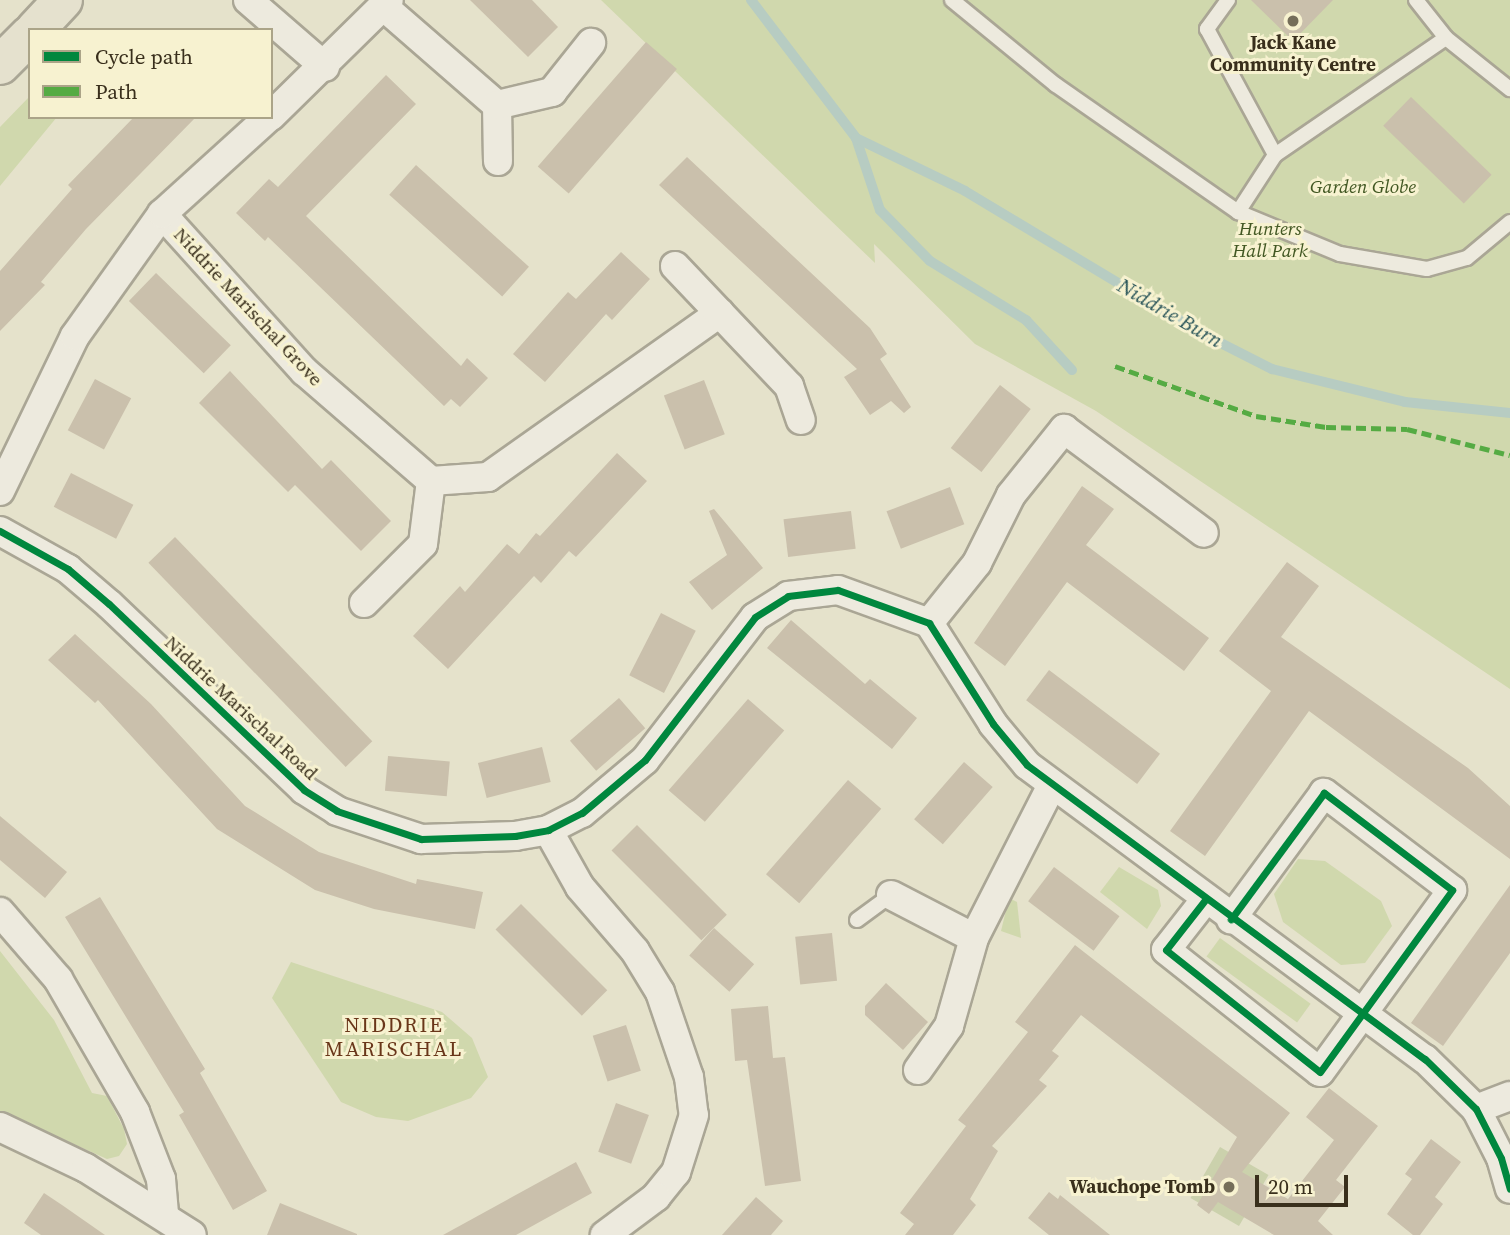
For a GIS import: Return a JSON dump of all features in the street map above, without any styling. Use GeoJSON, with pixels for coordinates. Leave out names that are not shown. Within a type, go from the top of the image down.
{"type":"FeatureCollection","features":[{"type":"Feature","properties":{"kind":"main road"},"geometry":{"type":"LineString","coordinates":[[33,28],[63,0]]}},
{"type":"Feature","properties":{"kind":"street"},"geometry":{"type":"LineString","coordinates":[[248,0],[325,67]]}},
{"type":"Feature","properties":{"kind":"street","name":"Niddrie Marischal Grove"},"geometry":{"type":"LineString","coordinates":[[273,113],[325,67],[386,3],[496,105]]}},
{"type":"Feature","properties":{"kind":"street"},"geometry":{"type":"LineString","coordinates":[[498,161],[496,105],[552,92],[591,43]]}},
{"type":"Feature","properties":{"kind":"street","name":"Niddrie Marischal Grove"},"geometry":{"type":"LineString","coordinates":[[0,491],[75,336],[162,214],[267,119]]}},
{"type":"Feature","properties":{"kind":"street","name":"Niddrie Marischal Grove"},"geometry":{"type":"LineString","coordinates":[[162,214],[304,371],[431,481]]}},
{"type":"Feature","properties":{"kind":"street"},"geometry":{"type":"LineString","coordinates":[[675,266],[789,386],[801,421]]}},
{"type":"Feature","properties":{"kind":"street"},"geometry":{"type":"LineString","coordinates":[[364,603],[423,544],[431,481],[488,477],[720,313]]}},
{"type":"Feature","properties":{"kind":"street"},"geometry":{"type":"LineString","coordinates":[[1204,533],[1064,429],[1011,495],[977,563],[929,623],[993,724],[1052,785],[1205,900],[1425,1059],[1476,1109],[1510,1189]]}},
{"type":"Feature","properties":{"kind":"street","name":"Niddrie Marischal Road"},"geometry":{"type":"LineString","coordinates":[[0,531],[78,578],[270,762],[337,811],[421,839],[470,840],[548,830],[619,787],[755,617],[788,596],[838,590],[929,623]]}},
{"type":"Feature","properties":{"kind":"street"},"geometry":{"type":"LineString","coordinates":[[918,1070],[949,1026],[974,938],[1052,785]]}},
{"type":"Feature","properties":{"kind":"street"},"geometry":{"type":"LineString","coordinates":[[1205,900],[1166,950],[1320,1072],[1452,890],[1324,793],[1231,919]]}},
{"type":"Feature","properties":{"kind":"street"},"geometry":{"type":"LineString","coordinates":[[548,830],[580,887],[635,951],[660,992],[689,1077],[694,1115],[676,1172],[656,1197],[604,1235]]}},
{"type":"Feature","properties":{"kind":"street"},"geometry":{"type":"LineString","coordinates":[[891,895],[974,938]]}},
{"type":"Feature","properties":{"kind":"street"},"geometry":{"type":"LineString","coordinates":[[0,912],[58,979],[135,1112],[161,1179],[164,1216]]}},
{"type":"Feature","properties":{"kind":"street"},"geometry":{"type":"LineString","coordinates":[[1476,1109],[1510,1096]]}},
{"type":"Feature","properties":{"kind":"street"},"geometry":{"type":"LineString","coordinates":[[0,1127],[86,1168],[192,1235]]}},
{"type":"Feature","properties":{"kind":"lane"},"geometry":{"type":"LineString","coordinates":[[952,0],[1056,85],[1238,212],[1340,254],[1427,269],[1466,258],[1510,222]]}},
{"type":"Feature","properties":{"kind":"lane"},"geometry":{"type":"LineString","coordinates":[[1228,0],[1208,29],[1275,155]]}},
{"type":"Feature","properties":{"kind":"lane"},"geometry":{"type":"LineString","coordinates":[[1416,0],[1446,38],[1510,89]]}},
{"type":"Feature","properties":{"kind":"lane"},"geometry":{"type":"LineString","coordinates":[[1238,212],[1275,155],[1446,38]]}},
{"type":"Feature","properties":{"kind":"lane"},"geometry":{"type":"LineString","coordinates":[[857,920],[891,895]]}},
{"type":"Feature","properties":{"kind":"green space","name":"Hunters Hall Park"},"geometry":{"type":"Polygon","coordinates":[[[601,0],[1510,0],[1510,689],[1096,411],[975,344],[874,244],[875,263],[601,0]]]}},
{"type":"Feature","properties":{"kind":"green space"},"geometry":{"type":"Polygon","coordinates":[[[28,98],[28,119],[55,119],[0,186],[0,127],[28,98]]]}},
{"type":"Feature","properties":{"kind":"green space"},"geometry":{"type":"Polygon","coordinates":[[[1298,859],[1325,861],[1381,901],[1392,926],[1365,963],[1341,965],[1283,922],[1274,894],[1298,859]]]}},
{"type":"Feature","properties":{"kind":"green space"},"geometry":{"type":"Polygon","coordinates":[[[1119,867],[1158,890],[1161,906],[1147,929],[1100,892],[1119,867]]]}},
{"type":"Feature","properties":{"kind":"green space"},"geometry":{"type":"Polygon","coordinates":[[[1009,898],[1017,902],[1021,938],[1001,931],[1009,898]]]}},
{"type":"Feature","properties":{"kind":"green space"},"geometry":{"type":"Polygon","coordinates":[[[1220,938],[1311,1004],[1297,1022],[1206,957],[1220,938]]]}},
{"type":"Feature","properties":{"kind":"green space"},"geometry":{"type":"Polygon","coordinates":[[[0,951],[54,1020],[92,1093],[107,1096],[124,1129],[127,1144],[119,1156],[107,1159],[0,1111],[0,951]]]}},
{"type":"Feature","properties":{"kind":"green space"},"geometry":{"type":"Polygon","coordinates":[[[291,962],[442,1012],[472,1038],[488,1077],[471,1098],[408,1121],[376,1117],[341,1102],[272,998],[291,962]]]}},
{"type":"Feature","properties":{"kind":"green space"},"geometry":{"type":"Polygon","coordinates":[[[1220,1147],[1268,1175],[1239,1226],[1190,1198],[1220,1147]]]}},
{"type":"Feature","properties":{"kind":"building"},"geometry":{"type":"Polygon","coordinates":[[[470,0],[532,0],[558,27],[528,57],[470,0]]]}},
{"type":"Feature","properties":{"kind":"building","name":"Jack Kane Community Centre"},"geometry":{"type":"Polygon","coordinates":[[[1251,0],[1333,0],[1293,41],[1251,0]]]}},
{"type":"Feature","properties":{"kind":"building"},"geometry":{"type":"Polygon","coordinates":[[[646,42],[677,69],[569,193],[538,167],[646,42]]]}},
{"type":"Feature","properties":{"kind":"building"},"geometry":{"type":"Polygon","coordinates":[[[386,75],[416,104],[306,216],[461,366],[467,358],[488,378],[460,407],[451,399],[444,406],[268,237],[265,241],[236,213],[269,179],[278,187],[386,75]]]}},
{"type":"Feature","properties":{"kind":"building"},"geometry":{"type":"Polygon","coordinates":[[[1411,97],[1492,175],[1464,204],[1383,126],[1411,97]]]}},
{"type":"Feature","properties":{"kind":"building"},"geometry":{"type":"Polygon","coordinates":[[[132,119],[194,119],[86,229],[41,282],[45,285],[0,331],[0,271],[72,189],[68,185],[132,119]]]}},
{"type":"Feature","properties":{"kind":"building"},"geometry":{"type":"Polygon","coordinates":[[[687,157],[870,328],[887,354],[880,359],[911,407],[904,413],[891,401],[870,415],[844,377],[857,369],[659,185],[687,157]]]}},
{"type":"Feature","properties":{"kind":"building"},"geometry":{"type":"Polygon","coordinates":[[[416,165],[529,267],[502,296],[389,195],[416,165]]]}},
{"type":"Feature","properties":{"kind":"building"},"geometry":{"type":"Polygon","coordinates":[[[621,252],[650,279],[612,320],[606,314],[545,382],[513,354],[568,292],[576,299],[621,252]]]}},
{"type":"Feature","properties":{"kind":"building"},"geometry":{"type":"Polygon","coordinates":[[[156,273],[231,345],[204,373],[129,301],[156,273]]]}},
{"type":"Feature","properties":{"kind":"building"},"geometry":{"type":"Polygon","coordinates":[[[230,371],[322,469],[331,460],[391,521],[361,551],[295,485],[288,492],[199,403],[230,371]]]}},
{"type":"Feature","properties":{"kind":"building"},"geometry":{"type":"Polygon","coordinates":[[[95,379],[131,398],[104,449],[68,430],[95,379]]]}},
{"type":"Feature","properties":{"kind":"building"},"geometry":{"type":"Polygon","coordinates":[[[704,380],[725,434],[685,450],[664,395],[704,380]]]}},
{"type":"Feature","properties":{"kind":"building"},"geometry":{"type":"Polygon","coordinates":[[[1000,385],[1031,409],[981,472],[951,448],[1000,385]]]}},
{"type":"Feature","properties":{"kind":"building"},"geometry":{"type":"Polygon","coordinates":[[[617,453],[647,481],[576,557],[569,551],[541,583],[534,576],[448,669],[413,636],[460,586],[465,592],[507,544],[519,554],[536,533],[540,536],[617,453]]]}},
{"type":"Feature","properties":{"kind":"building"},"geometry":{"type":"Polygon","coordinates":[[[71,473],[133,505],[116,539],[54,507],[71,473]]]}},
{"type":"Feature","properties":{"kind":"building"},"geometry":{"type":"Polygon","coordinates":[[[1082,486],[1114,509],[1086,545],[1209,638],[1184,671],[1067,582],[1005,666],[974,643],[1082,486]]]}},
{"type":"Feature","properties":{"kind":"building"},"geometry":{"type":"Polygon","coordinates":[[[950,487],[964,524],[901,549],[887,511],[950,487]]]}},
{"type":"Feature","properties":{"kind":"building"},"geometry":{"type":"Polygon","coordinates":[[[714,509],[763,568],[712,610],[689,582],[727,555],[709,511],[714,509]]]}},
{"type":"Feature","properties":{"kind":"building"},"geometry":{"type":"Polygon","coordinates":[[[851,511],[856,549],[788,557],[784,519],[851,511]]]}},
{"type":"Feature","properties":{"kind":"building"},"geometry":{"type":"Polygon","coordinates":[[[175,537],[372,741],[346,767],[148,563],[175,537]]]}},
{"type":"Feature","properties":{"kind":"building"},"geometry":{"type":"Polygon","coordinates":[[[1287,562],[1319,586],[1281,637],[1468,768],[1510,806],[1510,859],[1309,711],[1205,856],[1170,831],[1271,691],[1219,651],[1287,562]]]}},
{"type":"Feature","properties":{"kind":"building"},"geometry":{"type":"Polygon","coordinates":[[[661,613],[696,631],[664,693],[629,675],[661,613]]]}},
{"type":"Feature","properties":{"kind":"building"},"geometry":{"type":"Polygon","coordinates":[[[791,620],[865,684],[870,679],[917,718],[892,749],[767,648],[791,620]]]}},
{"type":"Feature","properties":{"kind":"building"},"geometry":{"type":"Polygon","coordinates":[[[75,634],[151,704],[245,806],[319,852],[416,884],[417,879],[483,892],[475,929],[374,909],[315,890],[217,829],[98,700],[95,703],[48,660],[75,634]]]}},
{"type":"Feature","properties":{"kind":"building"},"geometry":{"type":"Polygon","coordinates":[[[1049,670],[1160,754],[1137,784],[1026,700],[1049,670]]]}},
{"type":"Feature","properties":{"kind":"building"},"geometry":{"type":"Polygon","coordinates":[[[619,698],[645,728],[596,771],[570,741],[619,698]]]}},
{"type":"Feature","properties":{"kind":"building"},"geometry":{"type":"Polygon","coordinates":[[[748,699],[784,730],[705,822],[669,790],[748,699]]]}},
{"type":"Feature","properties":{"kind":"building"},"geometry":{"type":"Polygon","coordinates":[[[542,747],[551,782],[487,798],[478,763],[542,747]]]}},
{"type":"Feature","properties":{"kind":"building"},"geometry":{"type":"Polygon","coordinates":[[[388,756],[450,761],[447,796],[385,791],[388,756]]]}},
{"type":"Feature","properties":{"kind":"building"},"geometry":{"type":"Polygon","coordinates":[[[964,762],[993,787],[943,844],[914,819],[964,762]]]}},
{"type":"Feature","properties":{"kind":"building"},"geometry":{"type":"Polygon","coordinates":[[[848,780],[881,809],[799,903],[766,874],[848,780]]]}},
{"type":"Feature","properties":{"kind":"building"},"geometry":{"type":"Polygon","coordinates":[[[0,816],[67,872],[45,898],[0,860],[0,816]]]}},
{"type":"Feature","properties":{"kind":"building"},"geometry":{"type":"Polygon","coordinates":[[[637,825],[727,915],[701,940],[612,850],[637,825]]]}},
{"type":"Feature","properties":{"kind":"building"},"geometry":{"type":"Polygon","coordinates":[[[1054,867],[1119,916],[1094,951],[1028,901],[1054,867]]]}},
{"type":"Feature","properties":{"kind":"building"},"geometry":{"type":"Polygon","coordinates":[[[1510,885],[1510,953],[1443,1046],[1411,1023],[1510,885]]]}},
{"type":"Feature","properties":{"kind":"building"},"geometry":{"type":"Polygon","coordinates":[[[100,897],[205,1069],[200,1073],[267,1191],[233,1210],[179,1115],[184,1112],[65,917],[100,897]]]}},
{"type":"Feature","properties":{"kind":"building"},"geometry":{"type":"Polygon","coordinates":[[[521,904],[607,990],[582,1016],[496,929],[521,904]]]}},
{"type":"Feature","properties":{"kind":"building"},"geometry":{"type":"Polygon","coordinates":[[[714,928],[754,964],[729,992],[689,955],[714,928]]]}},
{"type":"Feature","properties":{"kind":"building"},"geometry":{"type":"Polygon","coordinates":[[[832,933],[837,981],[800,985],[795,937],[832,933]]]}},
{"type":"Feature","properties":{"kind":"building"},"geometry":{"type":"Polygon","coordinates":[[[1075,945],[1290,1113],[1242,1172],[1288,1199],[1334,1140],[1306,1117],[1329,1088],[1378,1126],[1336,1180],[1345,1187],[1318,1221],[1333,1235],[1274,1235],[1218,1202],[1209,1214],[1197,1205],[1237,1137],[1081,1015],[1052,1051],[1059,1056],[1039,1080],[1047,1086],[992,1146],[998,1151],[970,1199],[976,1205],[953,1235],[905,1235],[914,1224],[900,1213],[966,1126],[958,1120],[1028,1032],[1015,1022],[1075,945]]]}},
{"type":"Feature","properties":{"kind":"building"},"geometry":{"type":"Polygon","coordinates":[[[886,983],[928,1022],[903,1050],[865,1015],[865,1006],[886,983]]]}},
{"type":"Feature","properties":{"kind":"building"},"geometry":{"type":"Polygon","coordinates":[[[768,1006],[773,1058],[785,1057],[801,1181],[765,1186],[747,1060],[735,1061],[731,1009],[768,1006]]]}},
{"type":"Feature","properties":{"kind":"building"},"geometry":{"type":"Polygon","coordinates":[[[626,1025],[641,1071],[608,1081],[593,1036],[626,1025]]]}},
{"type":"Feature","properties":{"kind":"building"},"geometry":{"type":"Polygon","coordinates":[[[616,1103],[649,1115],[631,1164],[598,1152],[616,1103]]]}},
{"type":"Feature","properties":{"kind":"building"},"geometry":{"type":"Polygon","coordinates":[[[1431,1139],[1461,1162],[1435,1197],[1443,1204],[1420,1235],[1413,1235],[1387,1214],[1412,1179],[1405,1174],[1431,1139]]]}},
{"type":"Feature","properties":{"kind":"building"},"geometry":{"type":"Polygon","coordinates":[[[576,1162],[592,1193],[516,1235],[443,1235],[576,1162]]]}},
{"type":"Feature","properties":{"kind":"building"},"geometry":{"type":"Polygon","coordinates":[[[1049,1192],[1058,1199],[1060,1195],[1110,1235],[1049,1235],[1028,1218],[1049,1192]]]}},
{"type":"Feature","properties":{"kind":"building"},"geometry":{"type":"Polygon","coordinates":[[[44,1193],[105,1235],[41,1235],[24,1223],[44,1193]]]}},
{"type":"Feature","properties":{"kind":"building"},"geometry":{"type":"Polygon","coordinates":[[[756,1197],[783,1221],[771,1235],[722,1235],[756,1197]]]}},
{"type":"Feature","properties":{"kind":"building"},"geometry":{"type":"Polygon","coordinates":[[[280,1203],[357,1234],[357,1235],[267,1235],[280,1203]]]}},
{"type":"Feature","properties":{"kind":"waterway","name":"Niddrie Burn"},"geometry":{"type":"LineString","coordinates":[[751,0],[856,138],[880,210],[930,261],[1026,320],[1072,370]]}},
{"type":"Feature","properties":{"kind":"waterway","name":"Niddrie Burn"},"geometry":{"type":"LineString","coordinates":[[856,138],[965,191],[1201,333],[1272,369],[1405,402],[1510,413]]}},
{"type":"Feature","properties":{"kind":"marked path"},"geometry":{"type":"LineString","coordinates":[[1115,366],[1256,416],[1326,427],[1407,429],[1510,455]]}},
{"type":"Feature","properties":{"kind":"cycle path"},"geometry":{"type":"LineString","coordinates":[[0,531],[68,569],[109,604],[304,790],[337,811],[421,839],[515,836],[548,830],[582,813],[645,760],[755,617],[788,596],[838,590],[929,623],[993,724],[1027,765],[1425,1059],[1476,1109],[1501,1158],[1510,1189]]}},
{"type":"Feature","properties":{"kind":"cycle path"},"geometry":{"type":"LineString","coordinates":[[1205,900],[1166,950],[1320,1072],[1452,890],[1324,793],[1231,919]]}},
{"type":"Feature","properties":{"kind":"place","name":"Jack Kane Community Centre"},"geometry":{"type":"Point","coordinates":[1293,21]}},
{"type":"Feature","properties":{"kind":"place","name":"Wauchope Tomb"},"geometry":{"type":"Point","coordinates":[1229,1187]}},
{"type":"Feature","properties":{"kind":"district","name":"NIDDRIE MARISCHAL"},"geometry":{"type":"Point","coordinates":[394,1037]}},
{"type":"Feature","properties":{"kind":"park label","name":"Garden Globe"},"geometry":{"type":"Point","coordinates":[1363,187]}}]}
